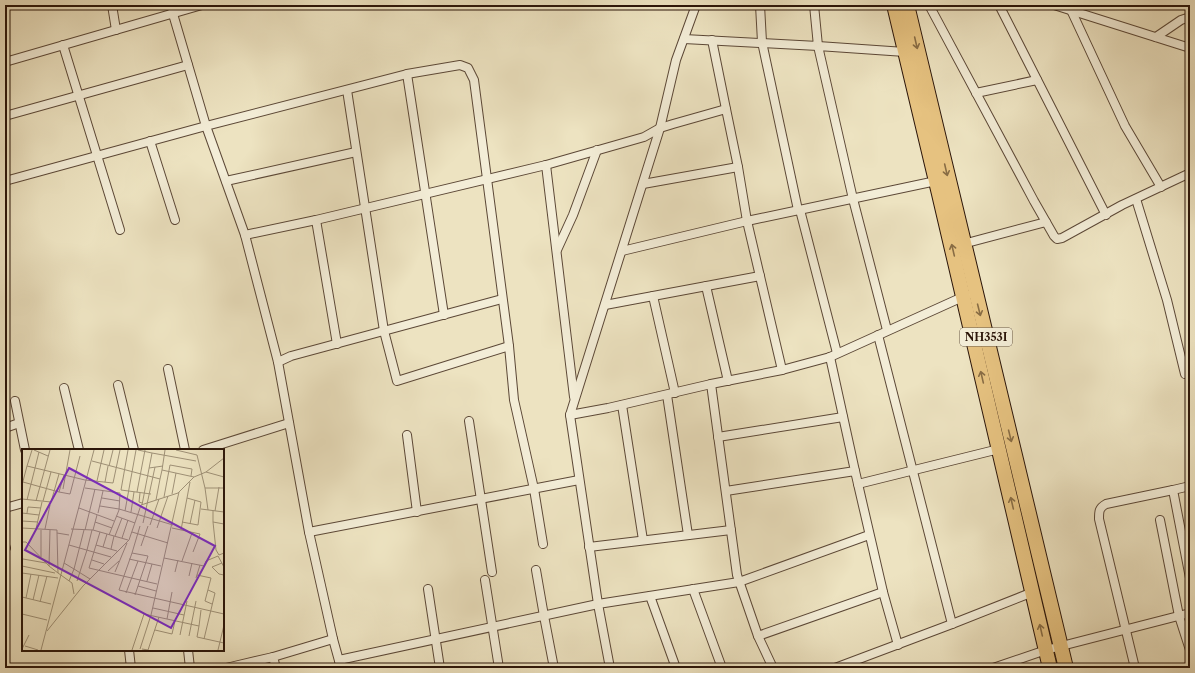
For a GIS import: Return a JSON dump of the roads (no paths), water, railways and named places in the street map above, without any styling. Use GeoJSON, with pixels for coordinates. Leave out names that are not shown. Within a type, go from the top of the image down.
{"type":"FeatureCollection","features":[{"type":"Feature","properties":{"kind":"highway","name":"NH353I"},"geometry":{"type":"LineString","coordinates":[[894,5],[936,181],[969,295],[1066,668]]}},
{"type":"Feature","properties":{"kind":"highway","name":"NH353I"},"geometry":{"type":"LineString","coordinates":[[907,5],[964,244],[969,295],[999,450],[1050,668]]}},
{"type":"Feature","properties":{"kind":"street"},"geometry":{"type":"LineString","coordinates":[[112,5],[116,30]]}},
{"type":"Feature","properties":{"kind":"street"},"geometry":{"type":"LineString","coordinates":[[172,5],[173,14],[206,126],[244,235],[278,362],[309,532],[340,664],[435,640],[598,604],[739,582],[869,535]]}},
{"type":"Feature","properties":{"kind":"street"},"geometry":{"type":"LineString","coordinates":[[5,62],[202,5]]}},
{"type":"Feature","properties":{"kind":"street"},"geometry":{"type":"LineString","coordinates":[[610,668],[598,604],[570,415],[660,128],[676,60],[696,5]]}},
{"type":"Feature","properties":{"kind":"street"},"geometry":{"type":"LineString","coordinates":[[760,5],[762,42],[833,355],[844,417],[869,535],[898,645]]}},
{"type":"Feature","properties":{"kind":"street"},"geometry":{"type":"LineString","coordinates":[[814,5],[818,46],[853,199],[887,330]]}},
{"type":"Feature","properties":{"kind":"street"},"geometry":{"type":"LineString","coordinates":[[929,5],[1034,201],[1054,236],[1057,238],[1060,238],[1190,173]]}},
{"type":"Feature","properties":{"kind":"street"},"geometry":{"type":"LineString","coordinates":[[998,5],[1106,215]]}},
{"type":"Feature","properties":{"kind":"street"},"geometry":{"type":"LineString","coordinates":[[1054,5],[1190,48]]}},
{"type":"Feature","properties":{"kind":"street"},"geometry":{"type":"LineString","coordinates":[[1071,10],[1125,126],[1161,187]]}},
{"type":"Feature","properties":{"kind":"street"},"geometry":{"type":"LineString","coordinates":[[1156,37],[1181,20],[1190,17]]}},
{"type":"Feature","properties":{"kind":"street"},"geometry":{"type":"LineString","coordinates":[[684,39],[762,42],[905,52]]}},
{"type":"Feature","properties":{"kind":"street"},"geometry":{"type":"LineString","coordinates":[[712,40],[738,167],[747,221],[782,370]]}},
{"type":"Feature","properties":{"kind":"street"},"geometry":{"type":"LineString","coordinates":[[63,45],[120,230]]}},
{"type":"Feature","properties":{"kind":"street"},"geometry":{"type":"LineString","coordinates":[[5,181],[206,126],[407,74],[460,64],[468,68],[474,80],[509,346],[514,400],[534,489],[543,544]]}},
{"type":"Feature","properties":{"kind":"street"},"geometry":{"type":"LineString","coordinates":[[5,116],[188,65]]}},
{"type":"Feature","properties":{"kind":"street"},"geometry":{"type":"LineString","coordinates":[[407,74],[444,315]]}},
{"type":"Feature","properties":{"kind":"street"},"geometry":{"type":"LineString","coordinates":[[976,93],[1037,80]]}},
{"type":"Feature","properties":{"kind":"street"},"geometry":{"type":"LineString","coordinates":[[347,90],[384,331],[397,381],[509,346]]}},
{"type":"Feature","properties":{"kind":"street"},"geometry":{"type":"LineString","coordinates":[[244,235],[316,220],[546,165],[644,137],[660,128],[726,109]]}},
{"type":"Feature","properties":{"kind":"street"},"geometry":{"type":"LineString","coordinates":[[150,141],[175,220]]}},
{"type":"Feature","properties":{"kind":"street"},"geometry":{"type":"LineString","coordinates":[[556,251],[573,215],[597,150]]}},
{"type":"Feature","properties":{"kind":"street"},"geometry":{"type":"LineString","coordinates":[[226,181],[356,152]]}},
{"type":"Feature","properties":{"kind":"street"},"geometry":{"type":"LineString","coordinates":[[546,165],[575,400]]}},
{"type":"Feature","properties":{"kind":"street"},"geometry":{"type":"LineString","coordinates":[[643,184],[738,167]]}},
{"type":"Feature","properties":{"kind":"street"},"geometry":{"type":"LineString","coordinates":[[622,251],[747,221],[936,181]]}},
{"type":"Feature","properties":{"kind":"street"},"geometry":{"type":"LineString","coordinates":[[1136,199],[1168,300],[1185,374]]}},
{"type":"Feature","properties":{"kind":"street"},"geometry":{"type":"LineString","coordinates":[[316,220],[338,344]]}},
{"type":"Feature","properties":{"kind":"street"},"geometry":{"type":"LineString","coordinates":[[964,244],[1046,222]]}},
{"type":"Feature","properties":{"kind":"street"},"geometry":{"type":"LineString","coordinates":[[605,305],[760,276]]}},
{"type":"Feature","properties":{"kind":"street"},"geometry":{"type":"LineString","coordinates":[[706,286],[728,381]]}},
{"type":"Feature","properties":{"kind":"street"},"geometry":{"type":"LineString","coordinates":[[570,415],[782,370],[833,355],[969,295]]}},
{"type":"Feature","properties":{"kind":"street"},"geometry":{"type":"LineString","coordinates":[[653,296],[676,393]]}},
{"type":"Feature","properties":{"kind":"street"},"geometry":{"type":"LineString","coordinates":[[278,362],[291,356],[502,299]]}},
{"type":"Feature","properties":{"kind":"street"},"geometry":{"type":"LineString","coordinates":[[878,334],[952,624]]}},
{"type":"Feature","properties":{"kind":"street"},"geometry":{"type":"LineString","coordinates":[[168,369],[185,449]]}},
{"type":"Feature","properties":{"kind":"street"},"geometry":{"type":"LineString","coordinates":[[711,384],[739,582],[758,636],[773,668]]}},
{"type":"Feature","properties":{"kind":"street"},"geometry":{"type":"LineString","coordinates":[[118,385],[134,449]]}},
{"type":"Feature","properties":{"kind":"street"},"geometry":{"type":"LineString","coordinates":[[64,388],[79,449]]}},
{"type":"Feature","properties":{"kind":"street"},"geometry":{"type":"LineString","coordinates":[[667,395],[688,535]]}},
{"type":"Feature","properties":{"kind":"street"},"geometry":{"type":"LineString","coordinates":[[15,401],[26,449]]}},
{"type":"Feature","properties":{"kind":"street"},"geometry":{"type":"LineString","coordinates":[[622,405],[642,540]]}},
{"type":"Feature","properties":{"kind":"street"},"geometry":{"type":"LineString","coordinates":[[718,437],[844,417]]}},
{"type":"Feature","properties":{"kind":"street"},"geometry":{"type":"LineString","coordinates":[[469,422],[492,572]]}},
{"type":"Feature","properties":{"kind":"street"},"geometry":{"type":"LineString","coordinates":[[5,428],[19,423]]}},
{"type":"Feature","properties":{"kind":"street"},"geometry":{"type":"LineString","coordinates":[[206,449],[288,423]]}},
{"type":"Feature","properties":{"kind":"street"},"geometry":{"type":"LineString","coordinates":[[407,435],[417,512]]}},
{"type":"Feature","properties":{"kind":"street"},"geometry":{"type":"LineString","coordinates":[[858,484],[999,450]]}},
{"type":"Feature","properties":{"kind":"street"},"geometry":{"type":"LineString","coordinates":[[726,492],[855,470]]}},
{"type":"Feature","properties":{"kind":"street"},"geometry":{"type":"LineString","coordinates":[[309,532],[579,480]]}},
{"type":"Feature","properties":{"kind":"street"},"geometry":{"type":"LineString","coordinates":[[1135,668],[1099,519],[1100,507],[1106,504],[1190,486]]}},
{"type":"Feature","properties":{"kind":"street"},"geometry":{"type":"LineString","coordinates":[[1173,490],[1190,578]]}},
{"type":"Feature","properties":{"kind":"street"},"geometry":{"type":"LineString","coordinates":[[5,508],[22,503]]}},
{"type":"Feature","properties":{"kind":"street"},"geometry":{"type":"LineString","coordinates":[[1160,520],[1179,616],[1190,650]]}},
{"type":"Feature","properties":{"kind":"street"},"geometry":{"type":"LineString","coordinates":[[589,546],[731,530]]}},
{"type":"Feature","properties":{"kind":"street"},"geometry":{"type":"LineString","coordinates":[[536,570],[554,668]]}},
{"type":"Feature","properties":{"kind":"street"},"geometry":{"type":"LineString","coordinates":[[485,580],[499,668]]}},
{"type":"Feature","properties":{"kind":"street"},"geometry":{"type":"LineString","coordinates":[[428,588],[440,668]]}},
{"type":"Feature","properties":{"kind":"street"},"geometry":{"type":"LineString","coordinates":[[693,589],[722,668]]}},
{"type":"Feature","properties":{"kind":"street"},"geometry":{"type":"LineString","coordinates":[[758,636],[883,592]]}},
{"type":"Feature","properties":{"kind":"street"},"geometry":{"type":"LineString","coordinates":[[835,668],[898,645],[1032,592]]}},
{"type":"Feature","properties":{"kind":"street"},"geometry":{"type":"LineString","coordinates":[[650,596],[676,668]]}},
{"type":"Feature","properties":{"kind":"street"},"geometry":{"type":"LineString","coordinates":[[993,668],[1046,650],[1190,613]]}},
{"type":"Feature","properties":{"kind":"street"},"geometry":{"type":"LineString","coordinates":[[226,668],[273,657],[333,639]]}},
{"type":"Feature","properties":{"kind":"street"},"geometry":{"type":"LineString","coordinates":[[129,651],[131,668]]}},
{"type":"Feature","properties":{"kind":"street"},"geometry":{"type":"LineString","coordinates":[[188,651],[190,668]]}},
{"type":"Feature","properties":{"kind":"street"},"geometry":{"type":"LineString","coordinates":[[273,657],[276,668]]}}]}
